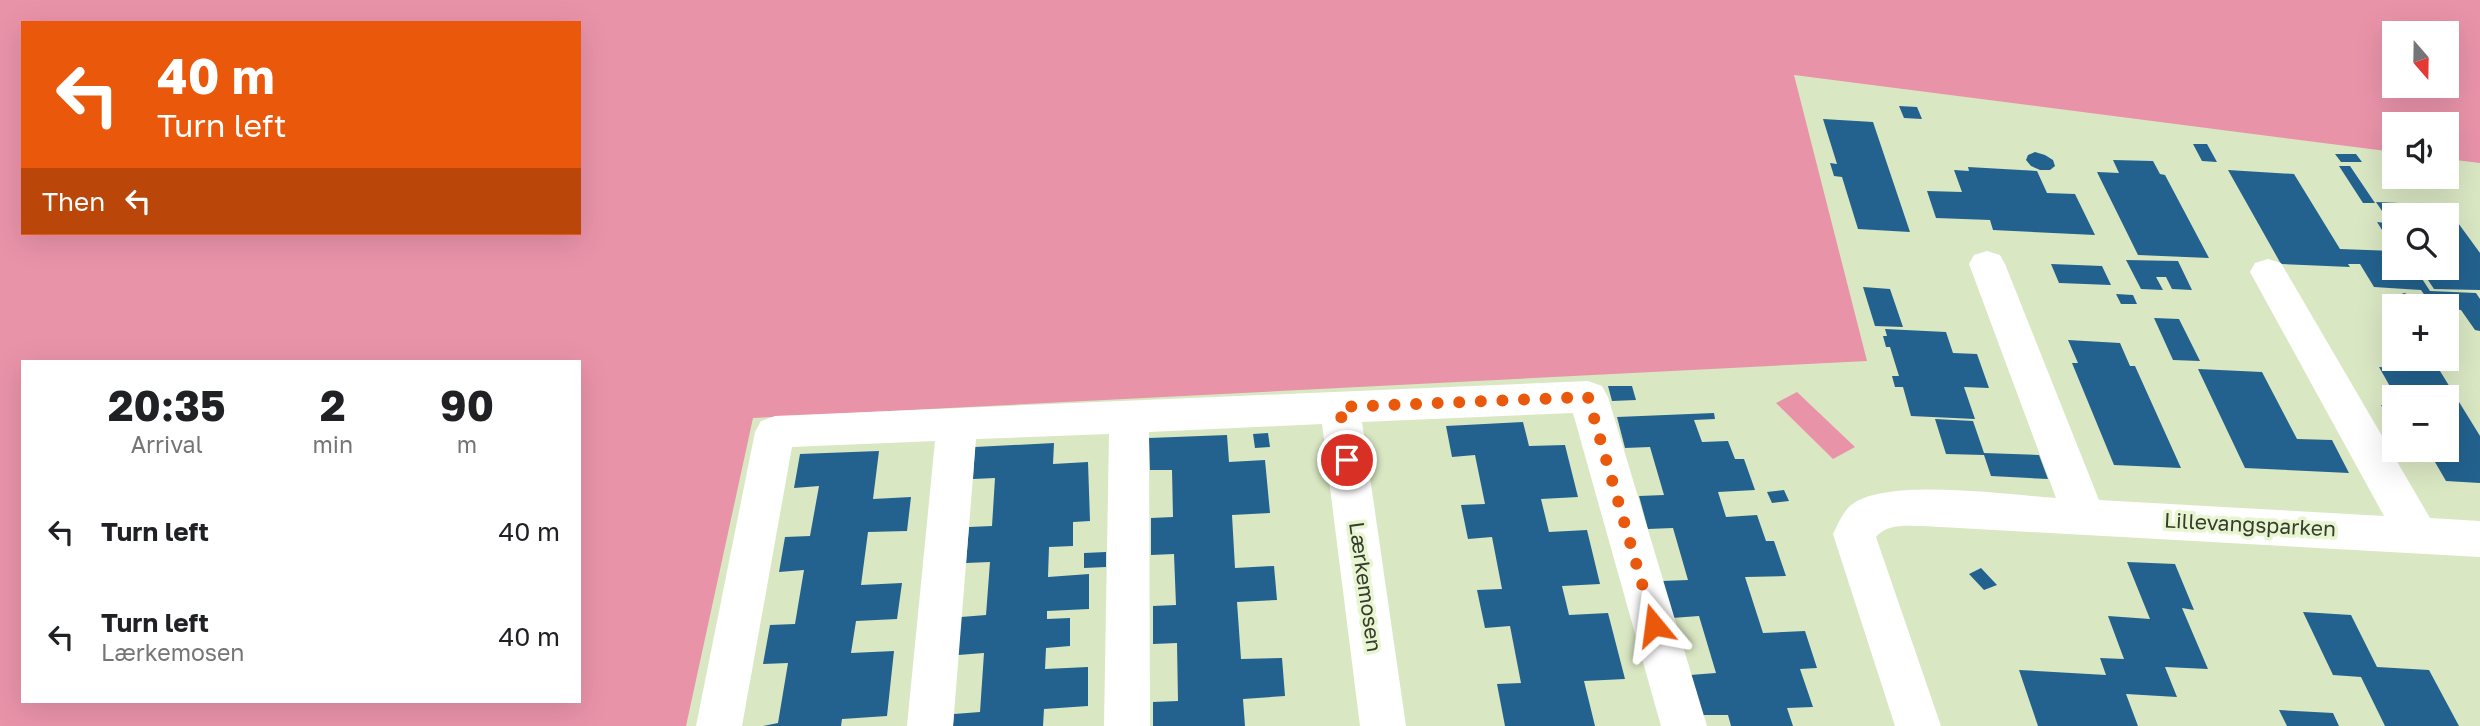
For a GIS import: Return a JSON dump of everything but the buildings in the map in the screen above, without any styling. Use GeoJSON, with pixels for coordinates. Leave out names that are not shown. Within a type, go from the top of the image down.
{"type":"FeatureCollection","features":[{"type":"Feature","properties":{"kind":"street"},"geometry":{"type":"LineString","coordinates":[[1987,264],[2084,515]]}},
{"type":"Feature","properties":{"kind":"street"},"geometry":{"type":"LineString","coordinates":[[2268,272],[2417,535]]}},
{"type":"Feature","properties":{"kind":"street"},"geometry":{"type":"LineString","coordinates":[[719,726],[775,432],[1588,397],[1684,726]]}},
{"type":"Feature","properties":{"kind":"street","name":"Lærkemosen"},"geometry":{"type":"LineString","coordinates":[[1340,407],[1383,726]]}},
{"type":"Feature","properties":{"kind":"street"},"geometry":{"type":"LineString","coordinates":[[1126,726],[1129,416]]}},
{"type":"Feature","properties":{"kind":"street"},"geometry":{"type":"LineString","coordinates":[[930,726],[957,424]]}},
{"type":"Feature","properties":{"kind":"street","name":"Lillevangsparken"},"geometry":{"type":"LineString","coordinates":[[1918,726],[1854,534],[1868,516],[1899,508],[2084,515],[2480,539]]}},
{"type":"Feature","properties":{"kind":"shaded area"},"geometry":{"type":"Polygon","coordinates":[[[0,0],[2480,0],[2480,163],[2459,160],[2459,112],[2382,112],[2382,150],[1794,75],[1867,361],[753,418],[686,726],[0,726],[0,0]]]}},
{"type":"Feature","properties":{"kind":"shaded area"},"geometry":{"type":"Polygon","coordinates":[[[1797,392],[1855,447],[1833,459],[1776,403],[1797,392]]]}},
{"type":"Feature","properties":{"kind":"route"},"geometry":{"type":"LineString","coordinates":[[1347,460],[1340,407],[1588,397],[1654,625]]}}]}
